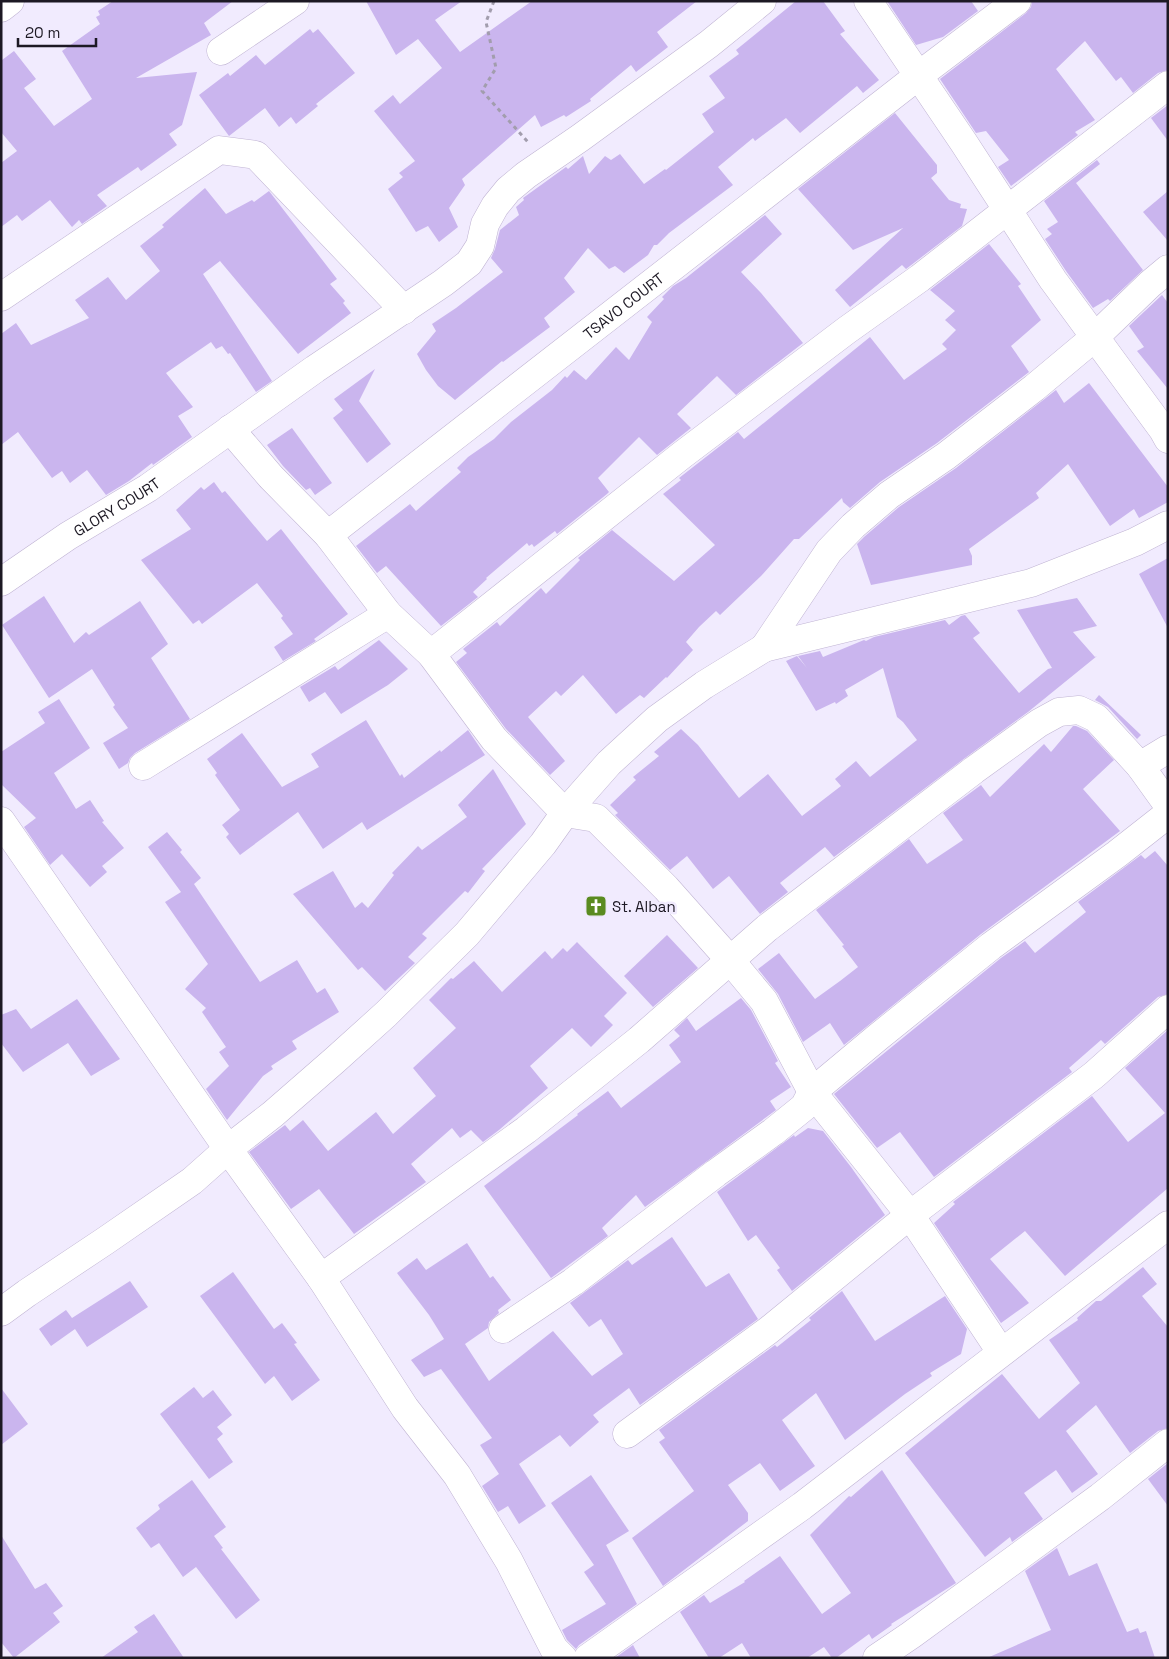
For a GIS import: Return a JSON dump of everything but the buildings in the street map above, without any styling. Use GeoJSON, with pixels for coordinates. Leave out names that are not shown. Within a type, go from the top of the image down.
{"type":"FeatureCollection","features":[{"type":"Feature","properties":{"kind":"street"},"geometry":{"type":"LineString","coordinates":[[1,8],[10,1]]}},
{"type":"Feature","properties":{"kind":"street"},"geometry":{"type":"LineString","coordinates":[[221,51],[295,1]]}},
{"type":"Feature","properties":{"kind":"street","name":"GLORY COURT"},"geometry":{"type":"LineString","coordinates":[[1,582],[68,536],[148,488],[315,369],[469,264],[480,246],[485,224],[495,206],[508,190],[526,175],[709,44],[762,1]]}},
{"type":"Feature","properties":{"kind":"street"},"geometry":{"type":"LineString","coordinates":[[868,1],[964,142],[1053,280],[1168,439]]}},
{"type":"Feature","properties":{"kind":"street","name":"TSAVO COURT"},"geometry":{"type":"LineString","coordinates":[[328,535],[1017,1]]}},
{"type":"Feature","properties":{"kind":"street"},"geometry":{"type":"LineString","coordinates":[[431,654],[682,455],[847,330],[920,278],[1168,85]]}},
{"type":"Feature","properties":{"kind":"street"},"geometry":{"type":"LineString","coordinates":[[1,297],[220,150],[256,155],[404,310]]}},
{"type":"Feature","properties":{"kind":"street"},"geometry":{"type":"LineString","coordinates":[[764,648],[829,551],[853,526],[888,495],[946,456],[1026,394],[1094,337],[1168,269]]}},
{"type":"Feature","properties":{"kind":"street"},"geometry":{"type":"LineString","coordinates":[[230,429],[271,477],[328,535],[388,614],[431,654],[494,739],[565,813],[596,818],[666,888],[730,960],[764,1001],[812,1092],[910,1214],[1001,1352]]}},
{"type":"Feature","properties":{"kind":"street"},"geometry":{"type":"LineString","coordinates":[[1,1312],[192,1181],[228,1149],[274,1114],[328,1066],[467,934],[543,844],[565,813],[609,763],[657,720],[704,685],[764,648],[1031,583],[1135,542],[1168,525]]}},
{"type":"Feature","properties":{"kind":"street"},"geometry":{"type":"LineString","coordinates":[[143,766],[388,614]]}},
{"type":"Feature","properties":{"kind":"street"},"geometry":{"type":"LineString","coordinates":[[321,1278],[526,1130],[640,1040],[767,928],[974,770],[1040,723],[1059,712],[1079,710],[1096,718],[1140,766],[1168,806]]}},
{"type":"Feature","properties":{"kind":"street"},"geometry":{"type":"LineString","coordinates":[[1140,766],[1168,749]]}},
{"type":"Feature","properties":{"kind":"street"},"geometry":{"type":"LineString","coordinates":[[504,1329],[573,1282],[773,1132],[804,1107],[812,1092],[991,946],[1117,854],[1168,814]]}},
{"type":"Feature","properties":{"kind":"street"},"geometry":{"type":"LineString","coordinates":[[1,821],[228,1149],[321,1278],[406,1408],[457,1476],[509,1561],[554,1649],[563,1658]]}},
{"type":"Feature","properties":{"kind":"street"},"geometry":{"type":"LineString","coordinates":[[627,1434],[769,1330],[910,1214],[1094,1075],[1168,1009]]}},
{"type":"Feature","properties":{"kind":"street"},"geometry":{"type":"LineString","coordinates":[[588,1658],[802,1506],[1168,1225]]}},
{"type":"Feature","properties":{"kind":"street"},"geometry":{"type":"LineString","coordinates":[[877,1658],[1092,1502],[1168,1443]]}},
{"type":"Feature","properties":{"kind":"path"},"geometry":{"type":"LineString","coordinates":[[494,1],[486,22],[496,68],[482,91],[530,144]]}},
{"type":"Feature","properties":{"kind":"place","name":"St. Alban"},"geometry":{"type":"Point","coordinates":[596,906]}}]}
